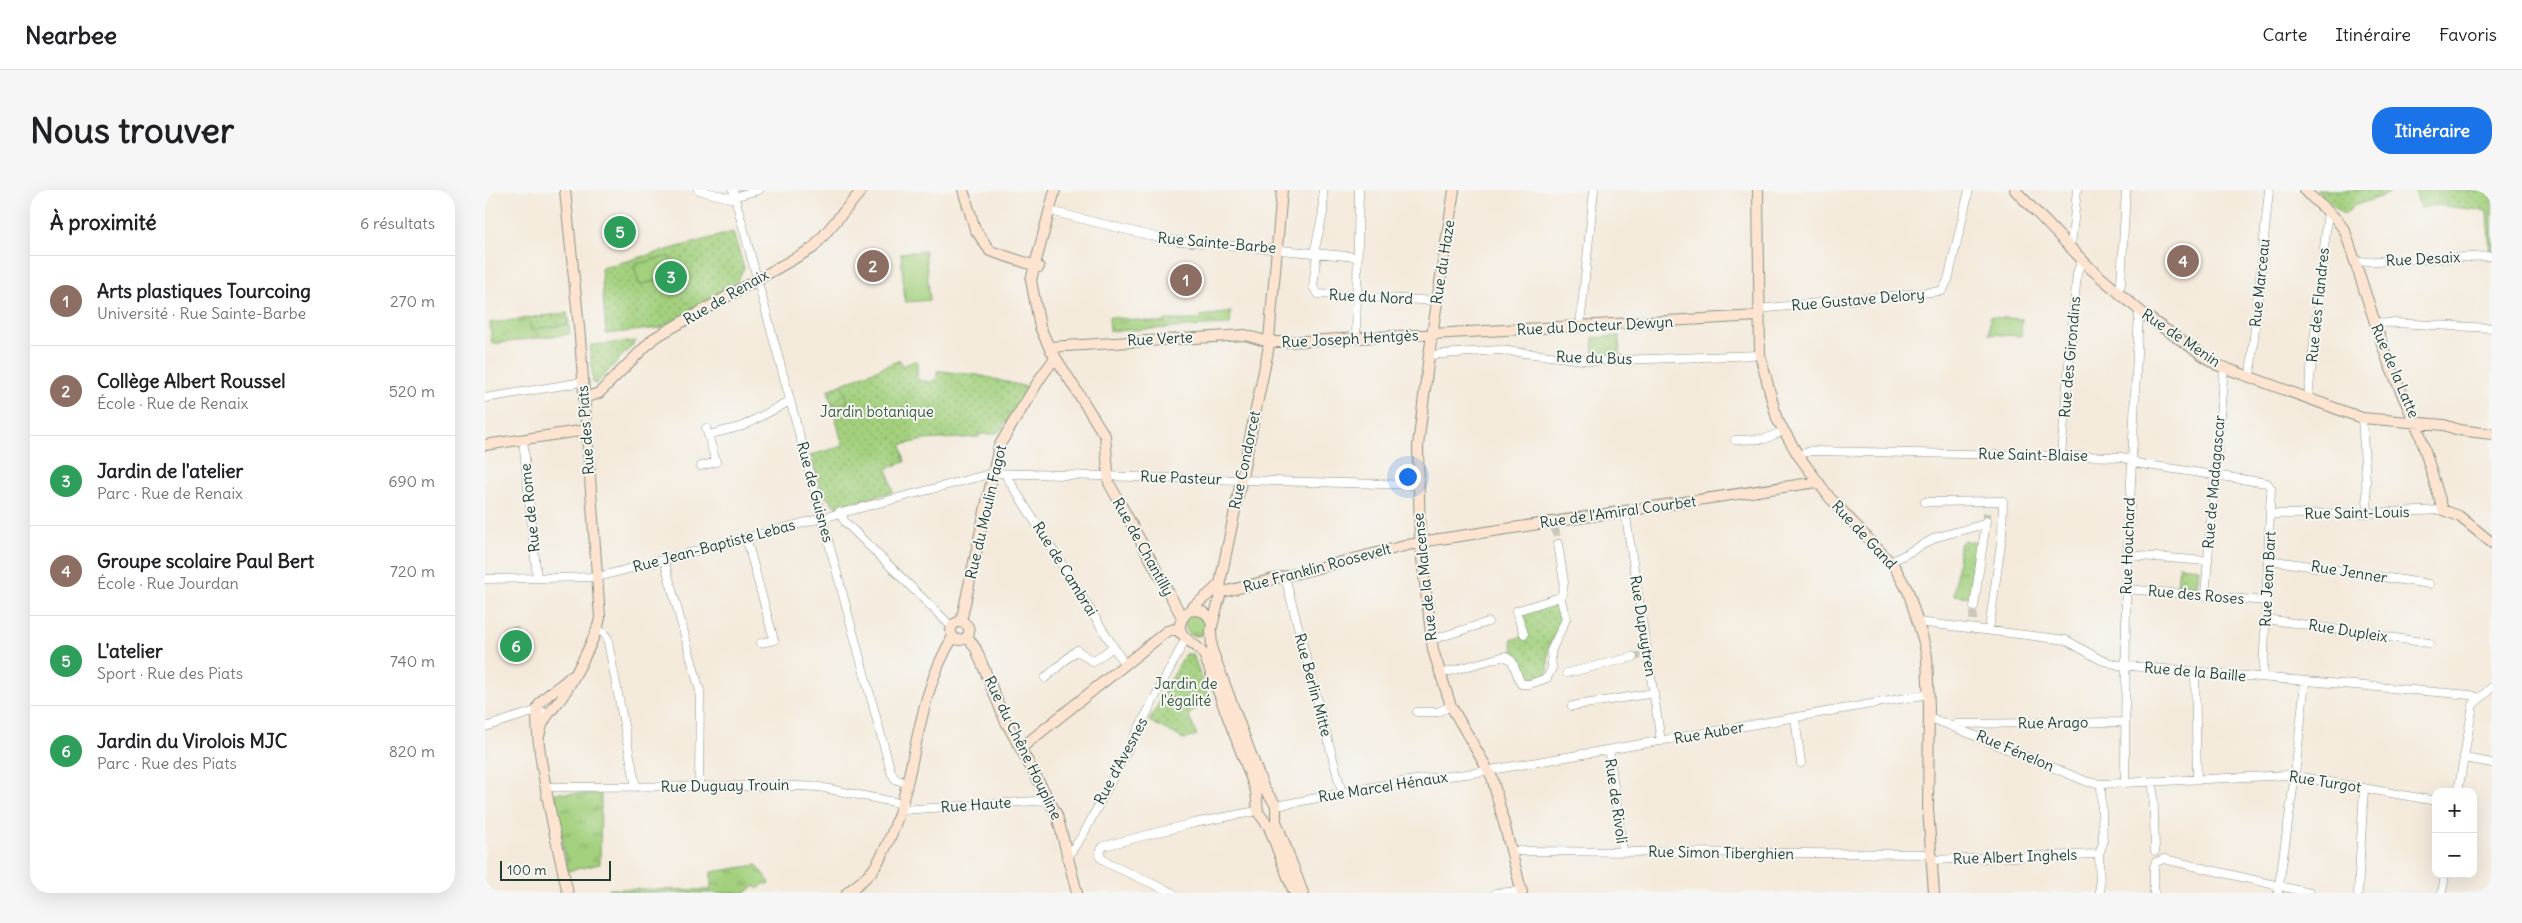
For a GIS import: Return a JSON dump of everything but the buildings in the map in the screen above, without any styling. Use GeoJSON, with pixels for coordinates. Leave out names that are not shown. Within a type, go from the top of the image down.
{"type":"FeatureCollection","features":[{"type":"Feature","properties":{"kind":"street","name":"Rue des Piats"},"geometry":{"type":"LineString","coordinates":[[565,190],[583,382],[600,612],[598,628],[564,693],[542,712],[539,737],[545,787],[568,893]]}},
{"type":"Feature","properties":{"kind":"street"},"geometry":{"type":"LineString","coordinates":[[698,190],[723,197],[759,190]]}},
{"type":"Feature","properties":{"kind":"street","name":"Rue de Renaix"},"geometry":{"type":"LineString","coordinates":[[584,398],[599,394],[651,340],[818,244],[862,190]]}},
{"type":"Feature","properties":{"kind":"street"},"geometry":{"type":"LineString","coordinates":[[963,190],[972,222],[987,247],[996,255],[1036,266]]}},
{"type":"Feature","properties":{"kind":"street"},"geometry":{"type":"LineString","coordinates":[[1053,212],[1055,190]]}},
{"type":"Feature","properties":{"kind":"street"},"geometry":{"type":"LineString","coordinates":[[1062,190],[1036,266],[1035,305],[1040,327],[1049,347],[1105,436],[1107,443],[1107,476]]}},
{"type":"Feature","properties":{"kind":"street","name":"Rue Condorcet"},"geometry":{"type":"LineString","coordinates":[[1211,628],[1269,342],[1282,190]]}},
{"type":"Feature","properties":{"kind":"street"},"geometry":{"type":"LineString","coordinates":[[1316,253],[1323,215],[1323,190]]}},
{"type":"Feature","properties":{"kind":"street"},"geometry":{"type":"LineString","coordinates":[[1356,339],[1359,190]]}},
{"type":"Feature","properties":{"kind":"street","name":"Rue du Haze"},"geometry":{"type":"LineString","coordinates":[[1432,335],[1454,190]]}},
{"type":"Feature","properties":{"kind":"street"},"geometry":{"type":"LineString","coordinates":[[1580,326],[1594,190]]}},
{"type":"Feature","properties":{"kind":"street","name":"Rue de Gand"},"geometry":{"type":"LineString","coordinates":[[1758,190],[1760,355],[1773,406],[1783,432],[1817,482],[1839,510],[1891,562],[1905,584],[1927,656],[1929,694],[1928,800],[1930,857],[1934,893]]}},
{"type":"Feature","properties":{"kind":"street","name":"Rue Gustave Delory"},"geometry":{"type":"LineString","coordinates":[[1758,313],[1942,291],[1948,280],[1969,190]]}},
{"type":"Feature","properties":{"kind":"street","name":"Rue de Menin"},"geometry":{"type":"LineString","coordinates":[[2016,190],[2082,261],[2139,311],[2224,368],[2362,418],[2444,425],[2459,430],[2492,434]]}},
{"type":"Feature","properties":{"kind":"street"},"geometry":{"type":"LineString","coordinates":[[2069,246],[2072,238],[2077,190]]}},
{"type":"Feature","properties":{"kind":"street"},"geometry":{"type":"LineString","coordinates":[[2118,291],[2121,284],[2126,190]]}},
{"type":"Feature","properties":{"kind":"street","name":"Rue Marceau"},"geometry":{"type":"LineString","coordinates":[[2250,376],[2269,190]]}},
{"type":"Feature","properties":{"kind":"street","name":"Rue de la Latte"},"geometry":{"type":"LineString","coordinates":[[2304,190],[2343,227],[2393,375],[2416,423],[2443,510]]}},
{"type":"Feature","properties":{"kind":"street","name":"Rue de Guisnes"},"geometry":{"type":"LineString","coordinates":[[734,194],[891,772],[895,779],[908,784]]}},
{"type":"Feature","properties":{"kind":"street","name":"Rue Sainte-Barbe"},"geometry":{"type":"LineString","coordinates":[[1053,212],[1164,240],[1358,257]]}},
{"type":"Feature","properties":{"kind":"street","name":"Rue des Flandres"},"geometry":{"type":"LineString","coordinates":[[2308,398],[2328,212]]}},
{"type":"Feature","properties":{"kind":"street","name":"Rue du Nord"},"geometry":{"type":"LineString","coordinates":[[1316,253],[1313,287],[1316,293],[1437,301]]}},
{"type":"Feature","properties":{"kind":"street","name":"Rue Desaix"},"geometry":{"type":"LineString","coordinates":[[2355,262],[2492,256]]}},
{"type":"Feature","properties":{"kind":"street","name":"Rue des Girondins"},"geometry":{"type":"LineString","coordinates":[[2061,455],[2077,273],[2082,261]]}},
{"type":"Feature","properties":{"kind":"street","name":"Rue Houchard"},"geometry":{"type":"LineString","coordinates":[[2125,782],[2124,666],[2127,554],[2139,311]]}},
{"type":"Feature","properties":{"kind":"street","name":"Rue du Docteur Dewyn"},"geometry":{"type":"LineString","coordinates":[[1432,335],[1758,313]]}},
{"type":"Feature","properties":{"kind":"street"},"geometry":{"type":"LineString","coordinates":[[2374,322],[2492,328]]}},
{"type":"Feature","properties":{"kind":"street","name":"Rue Verte"},"geometry":{"type":"LineString","coordinates":[[1049,347],[1240,335],[1255,336],[1269,342]]}},
{"type":"Feature","properties":{"kind":"street","name":"Rue Joseph Hentgès"},"geometry":{"type":"LineString","coordinates":[[1269,342],[1432,335]]}},
{"type":"Feature","properties":{"kind":"street","name":"Rue de la Malcense"},"geometry":{"type":"LineString","coordinates":[[1432,335],[1418,446],[1417,485],[1420,542],[1431,640],[1451,706],[1489,770],[1522,892]]}},
{"type":"Feature","properties":{"kind":"street","name":"Rue du Bus"},"geometry":{"type":"LineString","coordinates":[[1429,355],[1499,350],[1593,361],[1760,355]]}},
{"type":"Feature","properties":{"kind":"street","name":"Rue du Moulin Fagot"},"geometry":{"type":"LineString","coordinates":[[853,891],[875,869],[903,807],[924,706],[955,629],[1002,439],[1044,372],[1055,358]]}},
{"type":"Feature","properties":{"kind":"street","name":"Rue de Madagascar"},"geometry":{"type":"LineString","coordinates":[[2205,595],[2224,368]]}},
{"type":"Feature","properties":{"kind":"street"},"geometry":{"type":"LineString","coordinates":[[485,398],[583,382]]}},
{"type":"Feature","properties":{"kind":"street"},"geometry":{"type":"LineString","coordinates":[[701,466],[716,462],[707,431],[743,426],[790,401]]}},
{"type":"Feature","properties":{"kind":"street"},"geometry":{"type":"LineString","coordinates":[[2362,418],[2368,514]]}},
{"type":"Feature","properties":{"kind":"street"},"geometry":{"type":"LineString","coordinates":[[485,445],[586,430]]}},
{"type":"Feature","properties":{"kind":"street"},"geometry":{"type":"LineString","coordinates":[[1735,440],[1765,439],[1783,432]]}},
{"type":"Feature","properties":{"kind":"street","name":"Rue de Rome"},"geometry":{"type":"LineString","coordinates":[[523,439],[537,578]]}},
{"type":"Feature","properties":{"kind":"street","name":"Rue Saint-Blaise"},"geometry":{"type":"LineString","coordinates":[[1798,455],[1811,451],[2122,457],[2131,461],[2267,483]]}},
{"type":"Feature","properties":{"kind":"street","name":"Rue Jean-Baptiste Lebas"},"geometry":{"type":"LineString","coordinates":[[485,579],[598,577],[993,473],[1005,474]]}},
{"type":"Feature","properties":{"kind":"street","name":"Rue Pasteur"},"geometry":{"type":"LineString","coordinates":[[1005,474],[1417,485]]}},
{"type":"Feature","properties":{"kind":"street","name":"Rue de Cambrai"},"geometry":{"type":"LineString","coordinates":[[1005,474],[1125,665]]}},
{"type":"Feature","properties":{"kind":"street","name":"Rue de Chantilly"},"geometry":{"type":"LineString","coordinates":[[1107,476],[1115,495],[1185,614]]}},
{"type":"Feature","properties":{"kind":"street","name":"Rue de l'Amiral Courbet"},"geometry":{"type":"LineString","coordinates":[[1420,542],[1554,525],[1625,511],[1817,482]]}},
{"type":"Feature","properties":{"kind":"street","name":"Rue Jean Bart"},"geometry":{"type":"LineString","coordinates":[[2263,677],[2271,488],[2267,483]]}},
{"type":"Feature","properties":{"kind":"street"},"geometry":{"type":"LineString","coordinates":[[1925,502],[1986,505],[2003,502],[2001,540],[1989,630]]}},
{"type":"Feature","properties":{"kind":"street"},"geometry":{"type":"LineString","coordinates":[[2443,510],[2459,516],[2492,543]]}},
{"type":"Feature","properties":{"kind":"street","name":"Rue Saint-Louis"},"geometry":{"type":"LineString","coordinates":[[2270,514],[2368,514],[2443,510]]}},
{"type":"Feature","properties":{"kind":"street","name":"Rue Dupuytren"},"geometry":{"type":"LineString","coordinates":[[1625,511],[1661,741]]}},
{"type":"Feature","properties":{"kind":"street"},"geometry":{"type":"LineString","coordinates":[[839,512],[845,522],[955,629],[961,640],[967,636]]}},
{"type":"Feature","properties":{"kind":"street"},"geometry":{"type":"LineString","coordinates":[[1891,562],[1934,538],[1985,523],[1975,607]]}},
{"type":"Feature","properties":{"kind":"street"},"geometry":{"type":"LineString","coordinates":[[746,537],[773,640],[761,643]]}},
{"type":"Feature","properties":{"kind":"street","name":"Rue Franklin Roosevelt"},"geometry":{"type":"LineString","coordinates":[[1217,592],[1285,577],[1420,542]]}},
{"type":"Feature","properties":{"kind":"street"},"geometry":{"type":"LineString","coordinates":[[1440,674],[1505,656],[1512,661],[1521,684],[1527,685],[1544,680],[1551,671],[1551,651],[1565,622],[1561,597],[1564,582],[1557,544]]}},
{"type":"Feature","properties":{"kind":"street"},"geometry":{"type":"LineString","coordinates":[[2127,554],[2207,561]]}},
{"type":"Feature","properties":{"kind":"street"},"geometry":{"type":"LineString","coordinates":[[664,560],[700,691],[699,787]]}},
{"type":"Feature","properties":{"kind":"street","name":"Rue Jenner"},"geometry":{"type":"LineString","coordinates":[[2269,560],[2429,584]]}},
{"type":"Feature","properties":{"kind":"street","name":"Rue Berlin Mitte"},"geometry":{"type":"LineString","coordinates":[[1285,577],[1342,793]]}},
{"type":"Feature","properties":{"kind":"street","name":"Rue des Roses"},"geometry":{"type":"LineString","coordinates":[[2126,589],[2267,601]]}},
{"type":"Feature","properties":{"kind":"street"},"geometry":{"type":"LineString","coordinates":[[1186,638],[1180,625],[1185,614],[1217,592]]}},
{"type":"Feature","properties":{"kind":"street"},"geometry":{"type":"LineString","coordinates":[[1524,634],[1516,610],[1561,597]]}},
{"type":"Feature","properties":{"kind":"street"},"geometry":{"type":"LineString","coordinates":[[1185,614],[1197,610],[1205,613],[1211,620],[1210,642],[1215,658],[1264,789],[1275,806],[1277,825],[1303,893]]}},
{"type":"Feature","properties":{"kind":"street","name":"Rue Dupleix"},"geometry":{"type":"LineString","coordinates":[[2266,619],[2429,643]]}},
{"type":"Feature","properties":{"kind":"street"},"geometry":{"type":"LineString","coordinates":[[1972,628],[1973,620]]}},
{"type":"Feature","properties":{"kind":"street"},"geometry":{"type":"LineString","coordinates":[[1431,640],[1488,622]]}},
{"type":"Feature","properties":{"kind":"street","name":"Rue de la Baille"},"geometry":{"type":"LineString","coordinates":[[1918,622],[2066,640],[2101,660],[2124,666],[2471,695],[2479,698]]}},
{"type":"Feature","properties":{"kind":"street"},"geometry":{"type":"LineString","coordinates":[[598,628],[607,637],[636,787]]}},
{"type":"Feature","properties":{"kind":"street","name":"Rue du Chêne Houpline"},"geometry":{"type":"LineString","coordinates":[[955,629],[968,628],[967,636],[976,649],[1003,714],[1051,800],[1059,820],[1077,893]]}},
{"type":"Feature","properties":{"kind":"street"},"geometry":{"type":"LineString","coordinates":[[1186,638],[1203,640],[1211,628]]}},
{"type":"Feature","properties":{"kind":"street"},"geometry":{"type":"LineString","coordinates":[[1021,748],[1167,631],[1175,629],[1198,646],[1205,657],[1256,791],[1259,811],[1269,827],[1294,893]]}},
{"type":"Feature","properties":{"kind":"street","name":"Rue d'Avesnes"},"geometry":{"type":"LineString","coordinates":[[1068,856],[1084,833],[1186,638]]}},
{"type":"Feature","properties":{"kind":"street"},"geometry":{"type":"LineString","coordinates":[[1045,678],[1077,650],[1093,662],[1113,647]]}},
{"type":"Feature","properties":{"kind":"street"},"geometry":{"type":"LineString","coordinates":[[1567,673],[1633,657]]}},
{"type":"Feature","properties":{"kind":"street"},"geometry":{"type":"LineString","coordinates":[[2195,672],[2197,779]]}},
{"type":"Feature","properties":{"kind":"street"},"geometry":{"type":"LineString","coordinates":[[2279,889],[2295,775],[2305,681]]}},
{"type":"Feature","properties":{"kind":"street"},"geometry":{"type":"LineString","coordinates":[[2459,788],[2472,709],[2479,698],[2492,687]]}},
{"type":"Feature","properties":{"kind":"street"},"geometry":{"type":"LineString","coordinates":[[1573,706],[1654,692]]}},
{"type":"Feature","properties":{"kind":"street","name":"Rue Auber"},"geometry":{"type":"LineString","coordinates":[[1489,770],[1929,694]]}},
{"type":"Feature","properties":{"kind":"street"},"geometry":{"type":"LineString","coordinates":[[1417,712],[1438,712],[1451,706]]}},
{"type":"Feature","properties":{"kind":"street"},"geometry":{"type":"LineString","coordinates":[[485,726],[542,712]]}},
{"type":"Feature","properties":{"kind":"street","name":"Rue Fénelon"},"geometry":{"type":"LineString","coordinates":[[1929,717],[1951,724],[2088,782],[2101,784]]}},
{"type":"Feature","properties":{"kind":"street"},"geometry":{"type":"LineString","coordinates":[[1795,718],[1801,763]]}},
{"type":"Feature","properties":{"kind":"street","name":"Rue Arago"},"geometry":{"type":"LineString","coordinates":[[1951,724],[2124,722]]}},
{"type":"Feature","properties":{"kind":"street","name":"Rue de Rivoli"},"geometry":{"type":"LineString","coordinates":[[1609,750],[1623,852]]}},
{"type":"Feature","properties":{"kind":"street"},"geometry":{"type":"LineString","coordinates":[[2464,758],[2492,762]]}},
{"type":"Feature","properties":{"kind":"street","name":"Rue Marcel Hénaux"},"geometry":{"type":"LineString","coordinates":[[1275,806],[1399,782],[1489,770]]}},
{"type":"Feature","properties":{"kind":"street","name":"Rue Turgot"},"geometry":{"type":"LineString","coordinates":[[2101,784],[2295,775],[2432,800]]}},
{"type":"Feature","properties":{"kind":"street"},"geometry":{"type":"LineString","coordinates":[[2153,781],[2155,851]]}},
{"type":"Feature","properties":{"kind":"street"},"geometry":{"type":"LineString","coordinates":[[2100,893],[2099,854],[2103,843],[2101,784]]}},
{"type":"Feature","properties":{"kind":"street","name":"Rue Duguay Trouin"},"geometry":{"type":"LineString","coordinates":[[545,787],[814,787],[903,807]]}},
{"type":"Feature","properties":{"kind":"street"},"geometry":{"type":"LineString","coordinates":[[2358,893],[2365,788]]}},
{"type":"Feature","properties":{"kind":"street","name":"Rue Haute"},"geometry":{"type":"LineString","coordinates":[[903,807],[1051,800]]}},
{"type":"Feature","properties":{"kind":"street"},"geometry":{"type":"LineString","coordinates":[[1259,811],[1262,800],[1275,806]]}},
{"type":"Feature","properties":{"kind":"street"},"geometry":{"type":"LineString","coordinates":[[1173,893],[1105,862],[1099,854],[1105,846],[1194,823],[1259,811],[1269,818],[1275,806]]}},
{"type":"Feature","properties":{"kind":"street","name":"Rue Simon Tiberghien"},"geometry":{"type":"LineString","coordinates":[[1512,851],[1930,857]]}},
{"type":"Feature","properties":{"kind":"street","name":"Rue Albert Inghels"},"geometry":{"type":"LineString","coordinates":[[1930,857],[2099,854]]}},
{"type":"Feature","properties":{"kind":"street"},"geometry":{"type":"LineString","coordinates":[[2154,893],[2154,867],[2156,862],[2167,860],[2279,889],[2310,893]]}},
{"type":"Feature","properties":{"kind":"street"},"geometry":{"type":"LineString","coordinates":[[2442,893],[2444,878]]}},
{"type":"Feature","properties":{"kind":"street"},"geometry":{"type":"LineString","coordinates":[[1496,893],[1522,892]]}},
{"type":"Feature","properties":{"kind":"green space"},"geometry":{"type":"Polygon","coordinates":[[[2316,190],[2399,190],[2354,206],[2344,215],[2316,190]]]}},
{"type":"Feature","properties":{"kind":"green space"},"geometry":{"type":"Polygon","coordinates":[[[2415,190],[2492,190],[2492,250],[2490,250],[2487,211],[2436,205],[2420,208],[2415,190]]]}},
{"type":"Feature","properties":{"kind":"green space"},"geometry":{"type":"Polygon","coordinates":[[[733,232],[744,268],[735,285],[660,328],[606,334],[601,268],[733,232]]]}},
{"type":"Feature","properties":{"kind":"green space"},"geometry":{"type":"Polygon","coordinates":[[[925,251],[930,300],[905,302],[901,253],[925,251]]]}},
{"type":"Feature","properties":{"kind":"green space"},"geometry":{"type":"Polygon","coordinates":[[[669,256],[674,276],[639,285],[634,265],[669,256]]]}},
{"type":"Feature","properties":{"kind":"green space"},"geometry":{"type":"Polygon","coordinates":[[[1231,312],[1230,325],[1110,331],[1109,317],[1165,323],[1165,320],[1200,320],[1201,316],[1231,312]]]}},
{"type":"Feature","properties":{"kind":"green space"},"geometry":{"type":"Polygon","coordinates":[[[567,313],[570,334],[492,344],[490,323],[567,313]]]}},
{"type":"Feature","properties":{"kind":"green space"},"geometry":{"type":"Polygon","coordinates":[[[567,313],[569,324],[530,330],[529,318],[567,313]]]}},
{"type":"Feature","properties":{"kind":"green space"},"geometry":{"type":"Polygon","coordinates":[[[1990,317],[2022,319],[2021,336],[1989,334],[1990,317]]]}},
{"type":"Feature","properties":{"kind":"green space"},"geometry":{"type":"Polygon","coordinates":[[[1619,336],[1620,355],[1594,356],[1593,338],[1619,336]]]}},
{"type":"Feature","properties":{"kind":"green space"},"geometry":{"type":"Polygon","coordinates":[[[636,341],[596,384],[593,383],[590,345],[636,341]]]}},
{"type":"Feature","properties":{"kind":"green space","name":"Jardin botanique"},"geometry":{"type":"Polygon","coordinates":[[[900,360],[902,366],[917,360],[917,380],[931,382],[937,378],[937,371],[941,371],[978,375],[1027,387],[1000,431],[994,434],[979,434],[979,437],[924,440],[901,445],[905,462],[887,468],[893,492],[836,507],[821,492],[811,455],[843,446],[828,390],[900,360]]]}},
{"type":"Feature","properties":{"kind":"green space"},"geometry":{"type":"Polygon","coordinates":[[[842,384],[848,401],[833,407],[828,390],[842,384]]]}},
{"type":"Feature","properties":{"kind":"green space"},"geometry":{"type":"Polygon","coordinates":[[[1964,540],[1979,544],[1972,597],[1954,595],[1960,544],[1964,540]]]}},
{"type":"Feature","properties":{"kind":"green space"},"geometry":{"type":"Polygon","coordinates":[[[2179,566],[2199,568],[2197,587],[2177,585],[2179,566]]]}},
{"type":"Feature","properties":{"kind":"green space"},"geometry":{"type":"Polygon","coordinates":[[[1556,601],[1562,619],[1548,649],[1548,671],[1545,675],[1530,681],[1521,675],[1511,640],[1526,635],[1520,613],[1556,601]]]}},
{"type":"Feature","properties":{"kind":"green space"},"geometry":{"type":"Polygon","coordinates":[[[1196,614],[1206,621],[1207,625],[1200,635],[1196,636],[1186,629],[1185,625],[1192,615],[1196,614]]]}},
{"type":"Feature","properties":{"kind":"green space"},"geometry":{"type":"Polygon","coordinates":[[[523,633],[524,655],[509,657],[507,636],[523,633]]]}},
{"type":"Feature","properties":{"kind":"green space","name":"Jardin de l'égalité"},"geometry":{"type":"Polygon","coordinates":[[[1185,654],[1193,654],[1209,700],[1188,715],[1197,735],[1184,739],[1149,721],[1185,654]]]}},
{"type":"Feature","properties":{"kind":"green space"},"geometry":{"type":"Polygon","coordinates":[[[555,793],[601,794],[600,864],[568,871],[553,796],[555,793]]]}},
{"type":"Feature","properties":{"kind":"green space"},"geometry":{"type":"Polygon","coordinates":[[[757,865],[770,883],[767,885],[765,883],[758,889],[755,886],[745,893],[610,893],[609,889],[711,890],[711,872],[757,865]]]}},
{"type":"Feature","properties":{"kind":"tunnel"},"geometry":{"type":"LineString","coordinates":[[1986,509],[1986,521]]}},
{"type":"Feature","properties":{"kind":"tunnel"},"geometry":{"type":"LineString","coordinates":[[1555,528],[1558,544]]}},
{"type":"Feature","properties":{"kind":"tunnel"},"geometry":{"type":"LineString","coordinates":[[1973,620],[1974,607]]}},
{"type":"Feature","properties":{"kind":"tunnel"},"geometry":{"type":"LineString","coordinates":[[1633,657],[1643,655]]}},
{"type":"Feature","properties":{"kind":"place","name":"L'atelier"},"geometry":{"type":"Point","coordinates":[620,232]}},
{"type":"Feature","properties":{"kind":"place","name":"Groupe scolaire Paul Bert"},"geometry":{"type":"Point","coordinates":[2183,261]}},
{"type":"Feature","properties":{"kind":"place","name":"Collège Albert Roussel"},"geometry":{"type":"Point","coordinates":[873,266]}},
{"type":"Feature","properties":{"kind":"place","name":"Jardin de l'atelier"},"geometry":{"type":"Point","coordinates":[671,277]}},
{"type":"Feature","properties":{"kind":"place","name":"Arts plastiques Tourcoing"},"geometry":{"type":"Point","coordinates":[1186,280]}},
{"type":"Feature","properties":{"kind":"place","name":"Jardin du Virolois MJC"},"geometry":{"type":"Point","coordinates":[516,646]}}]}
